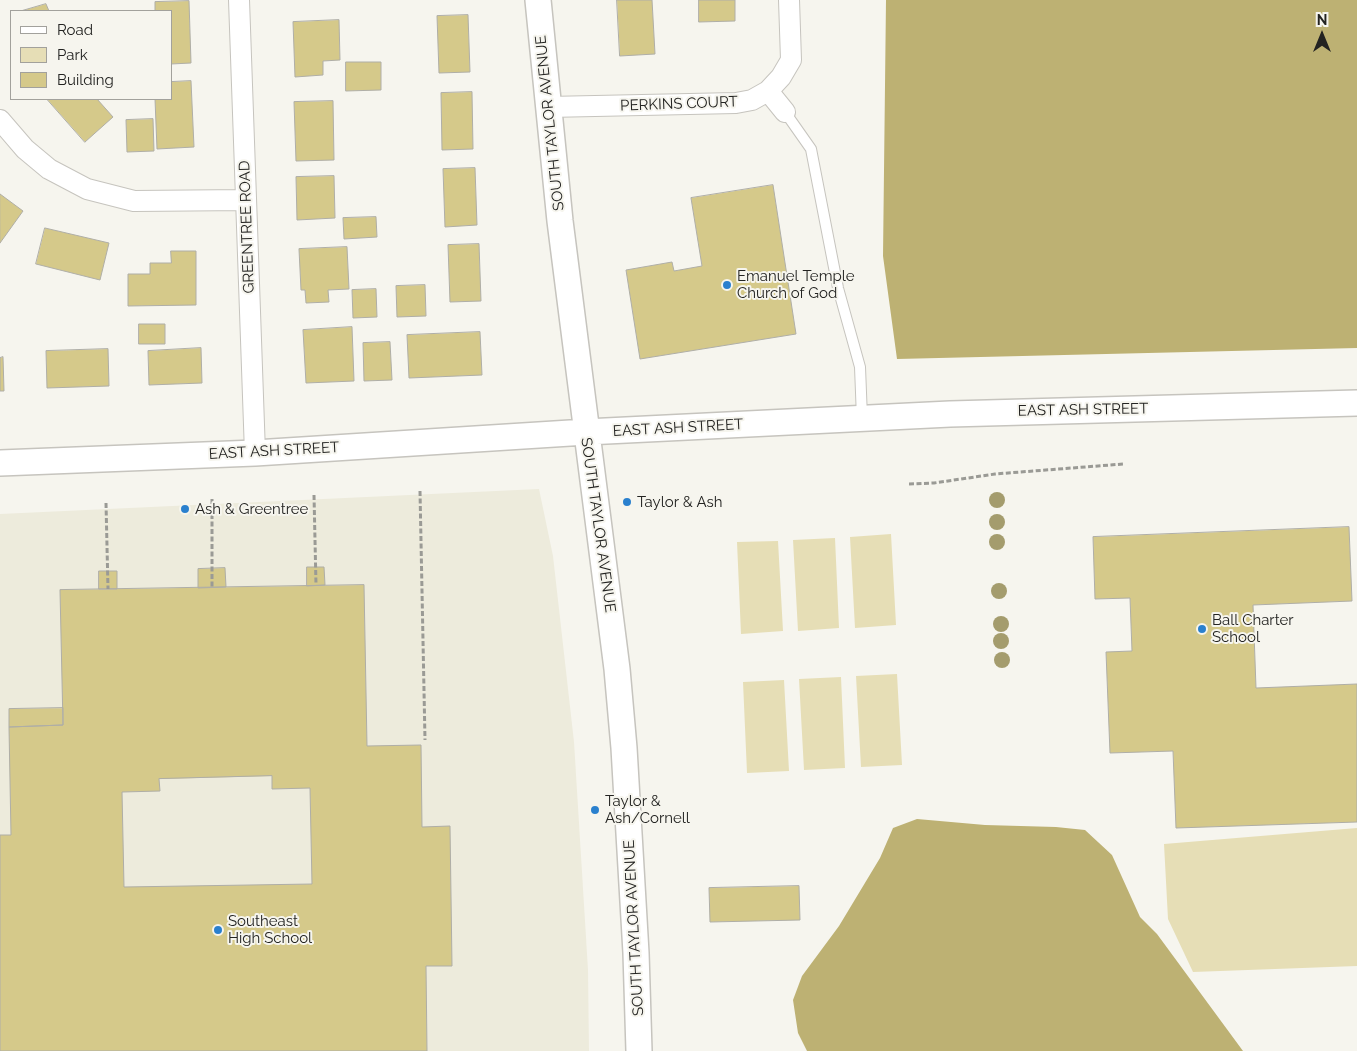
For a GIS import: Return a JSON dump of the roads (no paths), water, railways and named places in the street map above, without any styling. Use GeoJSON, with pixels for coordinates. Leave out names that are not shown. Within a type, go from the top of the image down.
{"type":"FeatureCollection","features":[{"type":"Feature","properties":{"kind":"street","name":"GREENTREE ROAD"},"geometry":{"type":"LineString","coordinates":[[239,0],[255,453]]}},
{"type":"Feature","properties":{"kind":"street","name":"SOUTH TAYLOR AVENUE"},"geometry":{"type":"LineString","coordinates":[[538,0],[560,221],[612,623],[624,748],[636,953],[639,1051]]}},
{"type":"Feature","properties":{"kind":"street","name":"PERKINS COURT"},"geometry":{"type":"LineString","coordinates":[[548,107],[736,103],[752,100],[768,92],[781,77],[791,60],[789,0]]}},
{"type":"Feature","properties":{"kind":"street"},"geometry":{"type":"LineString","coordinates":[[768,92],[785,112]]}},
{"type":"Feature","properties":{"kind":"street"},"geometry":{"type":"LineString","coordinates":[[0,120],[25,149],[49,169],[87,189],[134,201],[246,200]]}},
{"type":"Feature","properties":{"kind":"street","name":"EAST ASH STREET"},"geometry":{"type":"LineString","coordinates":[[0,463],[255,453],[586,432],[1005,412],[1357,403]]}},
{"type":"Feature","properties":{"kind":"lane"},"geometry":{"type":"LineString","coordinates":[[785,112],[811,149],[838,288],[860,367],[862,419]]}},
{"type":"Feature","properties":{"kind":"place","name":"Emanuel Temple Church of God"},"geometry":{"type":"Point","coordinates":[727,285]}},
{"type":"Feature","properties":{"kind":"place","name":"Taylor & Ash"},"geometry":{"type":"Point","coordinates":[627,502]}},
{"type":"Feature","properties":{"kind":"place","name":"Ash & Greentree"},"geometry":{"type":"Point","coordinates":[185,509]}},
{"type":"Feature","properties":{"kind":"place","name":"Ball Charter School"},"geometry":{"type":"Point","coordinates":[1202,629]}},
{"type":"Feature","properties":{"kind":"place","name":"Taylor & Ash/Cornell"},"geometry":{"type":"Point","coordinates":[595,810]}},
{"type":"Feature","properties":{"kind":"place","name":"Southeast High School"},"geometry":{"type":"Point","coordinates":[218,930]}}]}
